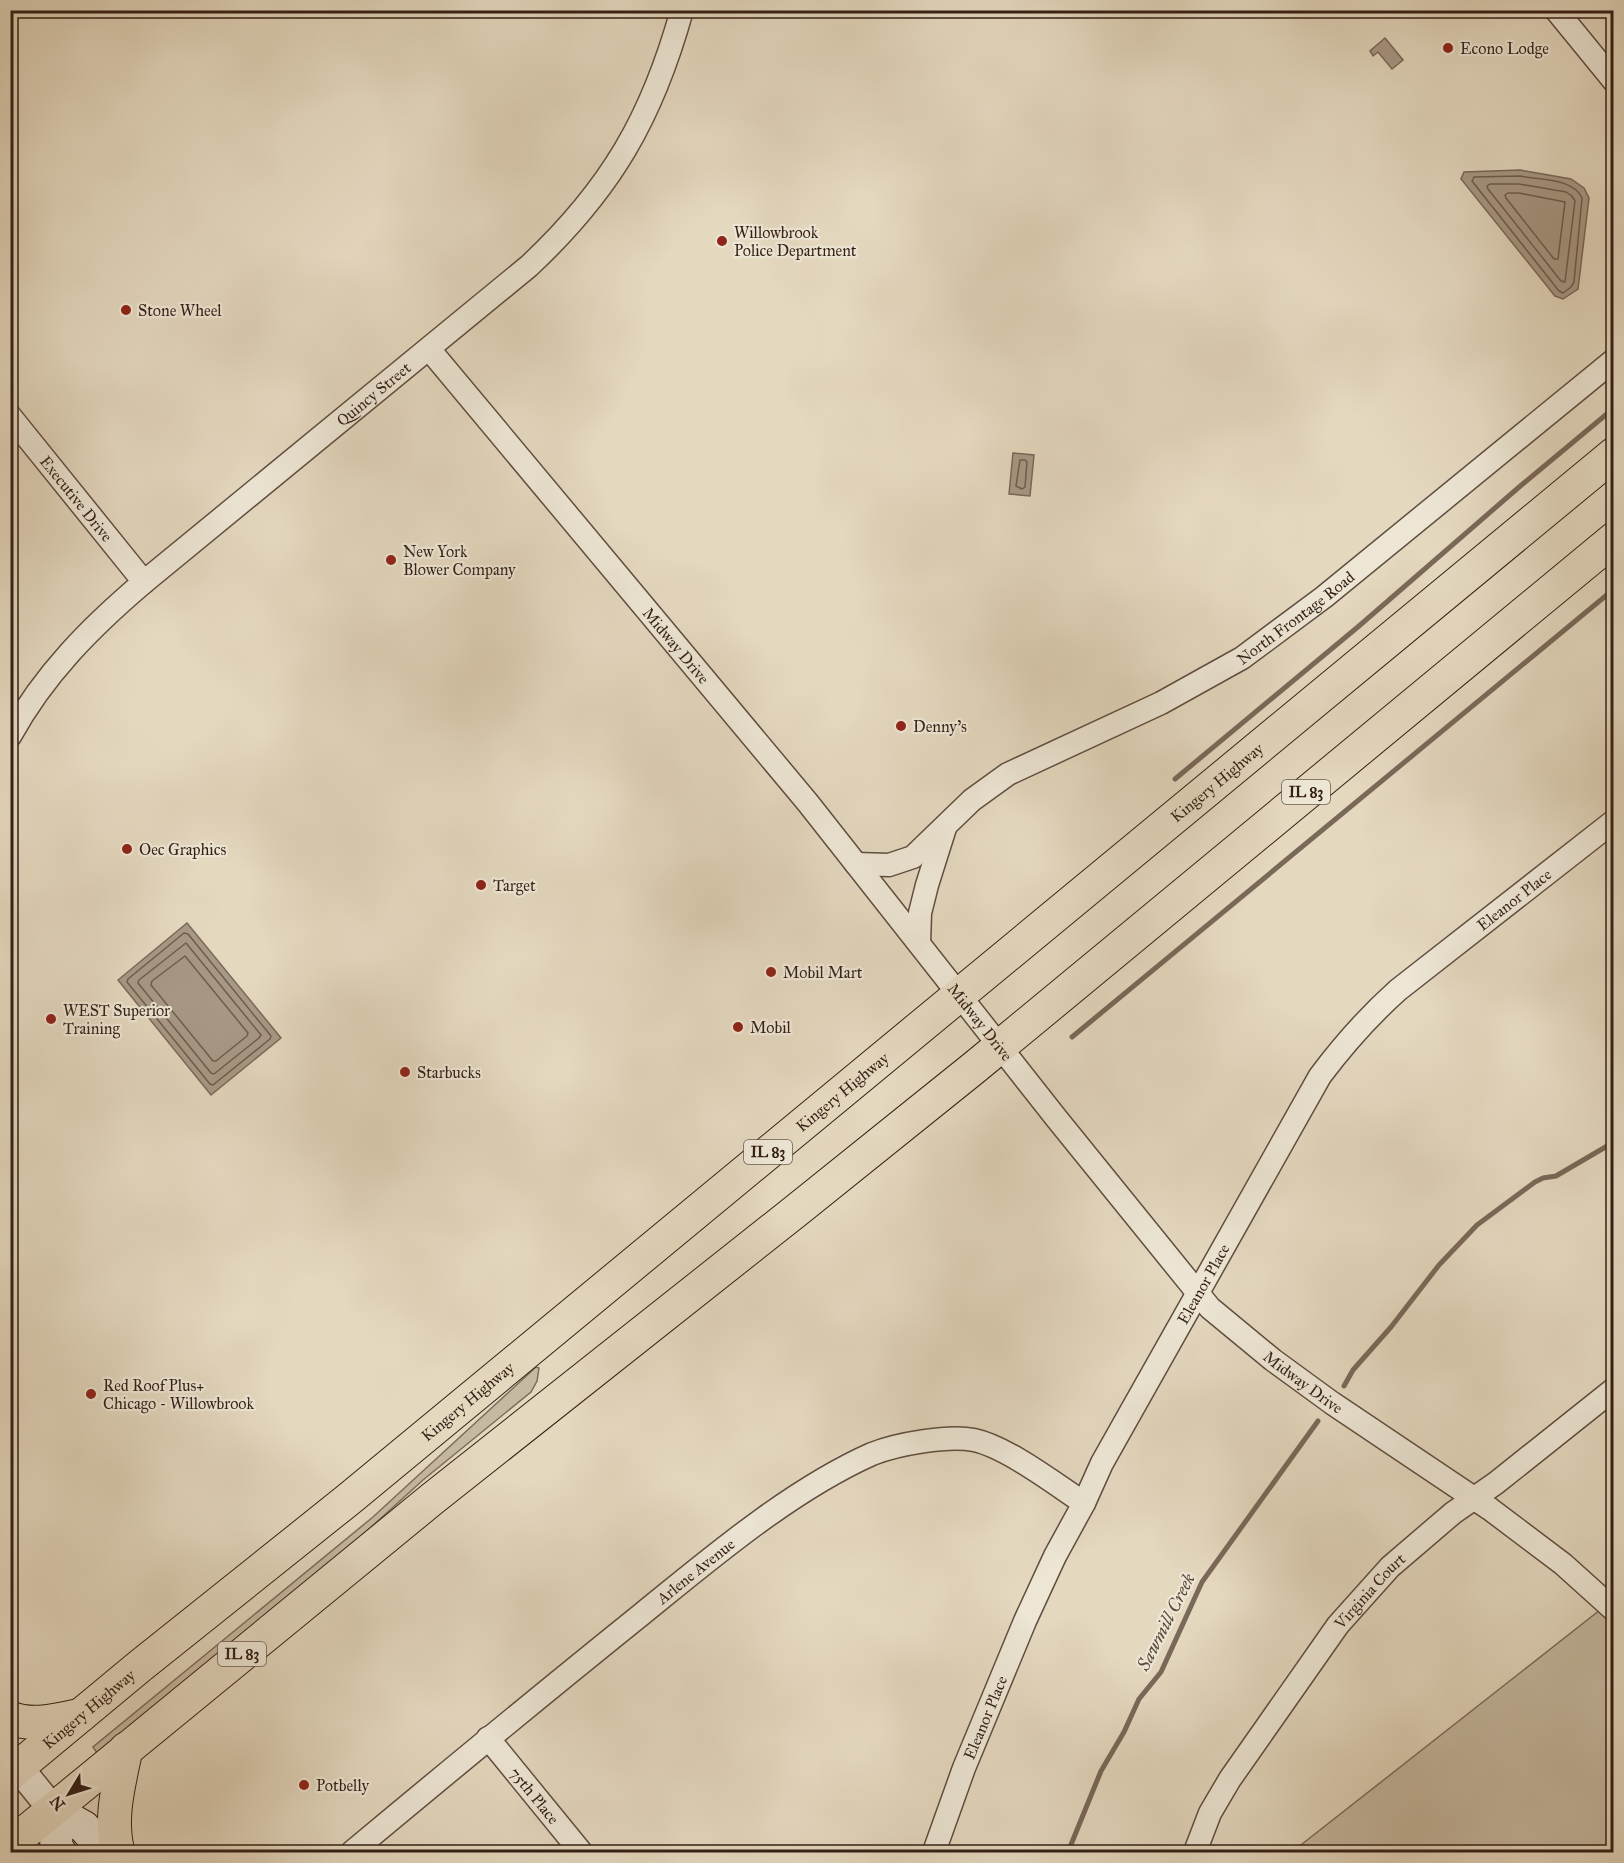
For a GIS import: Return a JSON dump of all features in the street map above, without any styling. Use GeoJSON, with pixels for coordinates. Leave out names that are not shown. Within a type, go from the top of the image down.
{"type":"FeatureCollection","features":[{"type":"Feature","properties":{"kind":"highway","name":"Kingery Highway"},"geometry":{"type":"LineString","coordinates":[[13,1766],[83,1715],[349,1499],[1614,454]]}},
{"type":"Feature","properties":{"kind":"highway","name":"IL 83"},"geometry":{"type":"LineString","coordinates":[[10,1845],[449,1485],[797,1210],[1614,539]]}},
{"type":"Feature","properties":{"kind":"highway"},"geometry":{"type":"LineString","coordinates":[[10,1718],[16,1721],[52,1722],[83,1715]]}},
{"type":"Feature","properties":{"kind":"highway"},"geometry":{"type":"LineString","coordinates":[[118,1852],[114,1836],[114,1812],[126,1749]]}},
{"type":"Feature","properties":{"kind":"main road"},"geometry":{"type":"LineString","coordinates":[[53,1810],[57,1849],[60,1852]]}},
{"type":"Feature","properties":{"kind":"main road"},"geometry":{"type":"LineString","coordinates":[[53,1810],[84,1827],[105,1852]]}},
{"type":"Feature","properties":{"kind":"street","name":"Quincy Street"},"geometry":{"type":"LineString","coordinates":[[10,736],[21,716],[56,667],[88,631],[144,582],[537,260],[573,222],[595,195],[628,146],[650,104],[670,55],[682,10]]}},
{"type":"Feature","properties":{"kind":"street"},"geometry":{"type":"LineString","coordinates":[[1556,10],[1614,81]]}},
{"type":"Feature","properties":{"kind":"street","name":"Midway Drive"},"geometry":{"type":"LineString","coordinates":[[429,349],[808,803],[1210,1308],[1273,1360],[1332,1403],[1490,1509],[1563,1564],[1614,1610]]}},
{"type":"Feature","properties":{"kind":"street","name":"North Frontage Road"},"geometry":{"type":"LineString","coordinates":[[856,864],[889,865],[913,857],[972,800],[1008,774],[1161,704],[1242,658],[1324,597],[1614,360]]}},
{"type":"Feature","properties":{"kind":"street","name":"Executive Drive"},"geometry":{"type":"LineString","coordinates":[[10,416],[144,582]]}},
{"type":"Feature","properties":{"kind":"street","name":"Eleanor Place"},"geometry":{"type":"LineString","coordinates":[[934,1852],[964,1768],[1025,1621],[1055,1556],[1084,1503],[1102,1463],[1320,1076],[1342,1046],[1370,1015],[1398,990],[1614,820]]}},
{"type":"Feature","properties":{"kind":"street"},"geometry":{"type":"LineString","coordinates":[[919,943],[920,913],[946,827]]}},
{"type":"Feature","properties":{"kind":"street","name":"Virginia Court"},"geometry":{"type":"LineString","coordinates":[[1195,1852],[1210,1813],[1225,1787],[1338,1625],[1390,1567],[1453,1514],[1614,1389]]}},
{"type":"Feature","properties":{"kind":"street","name":"Arlene Avenue"},"geometry":{"type":"LineString","coordinates":[[352,1852],[488,1738],[725,1547],[822,1481],[873,1454],[901,1444],[940,1440],[974,1440],[1009,1455],[1084,1503]]}},
{"type":"Feature","properties":{"kind":"street","name":"75th Place"},"geometry":{"type":"LineString","coordinates":[[488,1738],[581,1852]]}},
{"type":"Feature","properties":{"kind":"street"},"geometry":{"type":"LineString","coordinates":[[13,1766],[53,1810]]}},
{"type":"Feature","properties":{"kind":"shaded area"},"geometry":{"type":"Polygon","coordinates":[[[536,1367],[539,1368],[537,1381],[531,1392],[423,1480],[347,1549],[99,1756],[93,1747],[373,1517],[536,1367]]]}},
{"type":"Feature","properties":{"kind":"shaded area"},"geometry":{"type":"Polygon","coordinates":[[[1600,1610],[1613,1624],[1613,1852],[1292,1852],[1600,1610]]]}},
{"type":"Feature","properties":{"kind":"water"},"geometry":{"type":"Polygon","coordinates":[[[1385,38],[1403,60],[1392,69],[1378,52],[1373,56],[1370,51],[1385,38]]]}},
{"type":"Feature","properties":{"kind":"water"},"geometry":{"type":"Polygon","coordinates":[[[1520,170],[1571,179],[1584,188],[1589,198],[1578,289],[1563,299],[1555,296],[1461,179],[1464,172],[1520,170]]]}},
{"type":"Feature","properties":{"kind":"water"},"geometry":{"type":"Polygon","coordinates":[[[1013,453],[1034,455],[1030,496],[1009,494],[1013,453]]]}},
{"type":"Feature","properties":{"kind":"water"},"geometry":{"type":"Polygon","coordinates":[[[187,923],[281,1038],[211,1095],[118,980],[187,923]]]}},
{"type":"Feature","properties":{"kind":"waterway"},"geometry":{"type":"LineString","coordinates":[[1175,779],[1359,626],[1614,408]]}},
{"type":"Feature","properties":{"kind":"waterway"},"geometry":{"type":"LineString","coordinates":[[1072,1037],[1614,589]]}},
{"type":"Feature","properties":{"kind":"waterway","name":"Sawmill Creek"},"geometry":{"type":"LineString","coordinates":[[1344,1386],[1353,1370],[1391,1327],[1439,1265],[1477,1225],[1535,1182],[1556,1176],[1614,1142]]}},
{"type":"Feature","properties":{"kind":"waterway","name":"Sawmill Creek"},"geometry":{"type":"LineString","coordinates":[[1068,1852],[1101,1771],[1124,1732],[1139,1699],[1161,1672],[1202,1582],[1318,1421]]}},
{"type":"Feature","properties":{"kind":"place","name":"Econo Lodge"},"geometry":{"type":"Point","coordinates":[1448,48]}},
{"type":"Feature","properties":{"kind":"place","name":"Willowbrook Police Department"},"geometry":{"type":"Point","coordinates":[722,241]}},
{"type":"Feature","properties":{"kind":"place","name":"Stone Wheel"},"geometry":{"type":"Point","coordinates":[126,310]}},
{"type":"Feature","properties":{"kind":"place","name":"New York Blower Company"},"geometry":{"type":"Point","coordinates":[391,560]}},
{"type":"Feature","properties":{"kind":"place","name":"Denny's"},"geometry":{"type":"Point","coordinates":[901,726]}},
{"type":"Feature","properties":{"kind":"place","name":"Oec Graphics"},"geometry":{"type":"Point","coordinates":[127,849]}},
{"type":"Feature","properties":{"kind":"place","name":"Target"},"geometry":{"type":"Point","coordinates":[481,885]}},
{"type":"Feature","properties":{"kind":"place","name":"Mobil Mart"},"geometry":{"type":"Point","coordinates":[771,972]}},
{"type":"Feature","properties":{"kind":"place","name":"WEST Superior Training"},"geometry":{"type":"Point","coordinates":[51,1019]}},
{"type":"Feature","properties":{"kind":"place","name":"Mobil"},"geometry":{"type":"Point","coordinates":[738,1027]}},
{"type":"Feature","properties":{"kind":"place","name":"Starbucks"},"geometry":{"type":"Point","coordinates":[405,1072]}},
{"type":"Feature","properties":{"kind":"place","name":"Red Roof Plus+ Chicago - Willowbrook"},"geometry":{"type":"Point","coordinates":[91,1394]}},
{"type":"Feature","properties":{"kind":"place","name":"Potbelly"},"geometry":{"type":"Point","coordinates":[304,1785]}}]}
